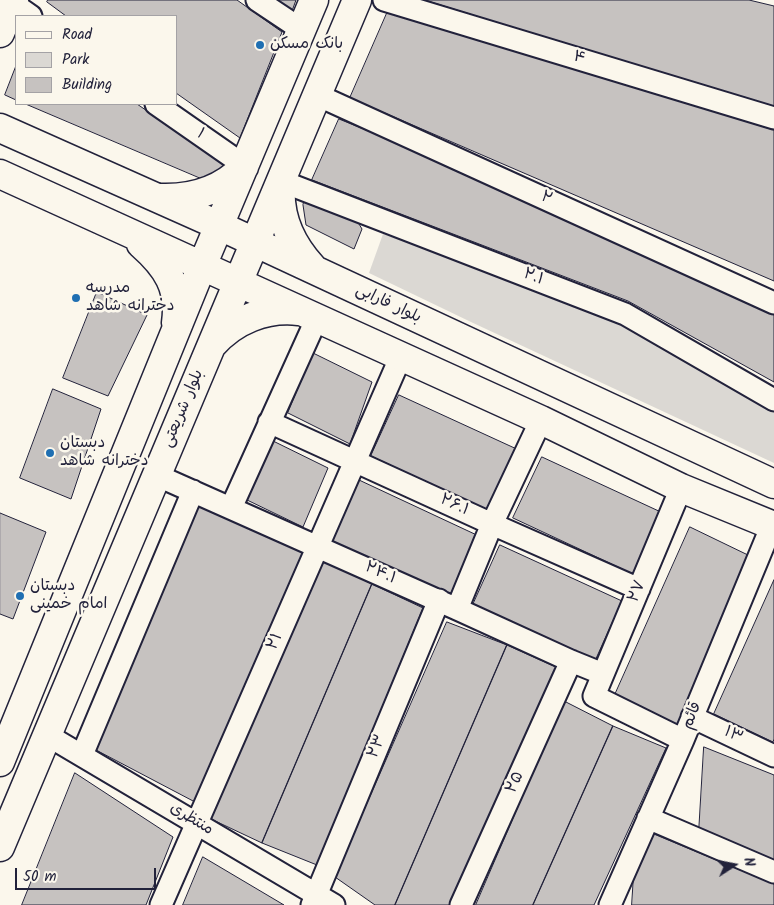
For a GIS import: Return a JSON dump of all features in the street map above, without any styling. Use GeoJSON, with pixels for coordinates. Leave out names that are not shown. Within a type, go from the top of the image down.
{"type":"FeatureCollection","features":[{"type":"Feature","properties":{"kind":"main road"},"geometry":{"type":"LineString","coordinates":[[0,762],[202,266],[314,0]]}},
{"type":"Feature","properties":{"kind":"main road","name":"بلوار شریعتی"},"geometry":{"type":"LineString","coordinates":[[0,847],[357,0]]}},
{"type":"Feature","properties":{"kind":"main road"},"geometry":{"type":"LineString","coordinates":[[0,33],[16,5]]}},
{"type":"Feature","properties":{"kind":"main road","name":"بلوار فارابی"},"geometry":{"type":"LineString","coordinates":[[0,128],[220,226],[774,484]]}},
{"type":"Feature","properties":{"kind":"main road"},"geometry":{"type":"LineString","coordinates":[[157,198],[190,197],[204,193],[221,186],[245,166]]}},
{"type":"Feature","properties":{"kind":"main road"},"geometry":{"type":"LineString","coordinates":[[0,174],[541,420],[681,488],[773,525]]}},
{"type":"Feature","properties":{"kind":"main road"},"geometry":{"type":"LineString","coordinates":[[281,181],[280,206],[290,236],[295,247],[317,272]]}},
{"type":"Feature","properties":{"kind":"main road"},"geometry":{"type":"LineString","coordinates":[[129,233],[158,260],[169,275],[175,289],[178,308],[174,335]]}},
{"type":"Feature","properties":{"kind":"main road"},"geometry":{"type":"LineString","coordinates":[[210,348],[238,323],[252,317],[277,310],[310,315]]}},
{"type":"Feature","properties":{"kind":"main road"},"geometry":{"type":"LineString","coordinates":[[174,335],[184,322],[193,315],[200,314],[208,318],[212,325],[210,348]]}},
{"type":"Feature","properties":{"kind":"street"},"geometry":{"type":"LineString","coordinates":[[257,0],[302,30]]}},
{"type":"Feature","properties":{"kind":"street","name":"۴"},"geometry":{"type":"LineString","coordinates":[[384,0],[774,118]]}},
{"type":"Feature","properties":{"kind":"street","name":"۲"},"geometry":{"type":"LineString","coordinates":[[317,95],[774,303]]}},
{"type":"Feature","properties":{"kind":"street","name":"۱"},"geometry":{"type":"LineString","coordinates":[[157,105],[245,166]]}},
{"type":"Feature","properties":{"kind":"street","name":"۲.۱"},"geometry":{"type":"LineString","coordinates":[[281,181],[625,314],[774,400]]}},
{"type":"Feature","properties":{"kind":"street"},"geometry":{"type":"LineString","coordinates":[[231,508],[269,422],[310,315]]}},
{"type":"Feature","properties":{"kind":"street","name":"۲۱"},"geometry":{"type":"LineString","coordinates":[[161,905],[401,356]]}},
{"type":"Feature","properties":{"kind":"street","name":"۲۳"},"geometry":{"type":"LineString","coordinates":[[321,901],[448,604],[492,524],[541,420]]}},
{"type":"Feature","properties":{"kind":"street","name":"۲۶.۱"},"geometry":{"type":"LineString","coordinates":[[269,422],[639,589]]}},
{"type":"Feature","properties":{"kind":"street","name":"۲۴.۱"},"geometry":{"type":"LineString","coordinates":[[156,475],[603,674]]}},
{"type":"Feature","properties":{"kind":"street","name":"۲۷"},"geometry":{"type":"LineString","coordinates":[[681,488],[594,696],[683,740]]}},
{"type":"Feature","properties":{"kind":"street"},"geometry":{"type":"LineString","coordinates":[[82,755],[193,491]]}},
{"type":"Feature","properties":{"kind":"street","name":"قائم"},"geometry":{"type":"LineString","coordinates":[[610,905],[683,740],[773,525]]}},
{"type":"Feature","properties":{"kind":"street","name":"۲۵"},"geometry":{"type":"LineString","coordinates":[[461,905],[571,661]]}},
{"type":"Feature","properties":{"kind":"street","name":"۱۳"},"geometry":{"type":"LineString","coordinates":[[692,717],[774,756]]}},
{"type":"Feature","properties":{"kind":"street","name":"منتظری"},"geometry":{"type":"LineString","coordinates":[[47,735],[196,823],[321,901]]}},
{"type":"Feature","properties":{"kind":"street"},"geometry":{"type":"LineString","coordinates":[[648,818],[774,872]]}},
{"type":"Feature","properties":{"kind":"green space"},"geometry":{"type":"Polygon","coordinates":[[[383,234],[508,276],[616,320],[774,409],[774,463],[369,273],[383,234]]]}},
{"type":"Feature","properties":{"kind":"building"},"geometry":{"type":"Polygon","coordinates":[[[48,0],[237,0],[282,32],[240,138],[178,94],[178,15],[65,15],[47,2],[48,0]]]}},
{"type":"Feature","properties":{"kind":"building"},"geometry":{"type":"Polygon","coordinates":[[[276,0],[296,0],[292,11],[276,0]]]}},
{"type":"Feature","properties":{"kind":"building"},"geometry":{"type":"Polygon","coordinates":[[[425,0],[749,0],[774,6],[774,107],[688,82],[425,0]]]}},
{"type":"Feature","properties":{"kind":"building"},"geometry":{"type":"Polygon","coordinates":[[[388,11],[774,130],[774,281],[350,98],[388,11]]]}},
{"type":"Feature","properties":{"kind":"building"},"geometry":{"type":"Polygon","coordinates":[[[15,69],[15,100],[5,95],[15,69]]]}},
{"type":"Feature","properties":{"kind":"building"},"geometry":{"type":"Polygon","coordinates":[[[28,105],[138,105],[226,165],[210,182],[28,105]]]}},
{"type":"Feature","properties":{"kind":"building"},"geometry":{"type":"Polygon","coordinates":[[[339,119],[625,235],[774,313],[774,382],[628,301],[312,180],[339,119]]]}},
{"type":"Feature","properties":{"kind":"building"},"geometry":{"type":"Polygon","coordinates":[[[306,194],[353,214],[362,229],[354,249],[306,225],[303,205],[306,194]]]}},
{"type":"Feature","properties":{"kind":"building"},"geometry":{"type":"Polygon","coordinates":[[[97,292],[147,315],[108,396],[63,378],[97,292]]]}},
{"type":"Feature","properties":{"kind":"building"},"geometry":{"type":"Polygon","coordinates":[[[313,353],[372,382],[350,444],[288,413],[313,353]]]}},
{"type":"Feature","properties":{"kind":"building"},"geometry":{"type":"Polygon","coordinates":[[[53,389],[101,409],[71,499],[20,478],[53,389]]]}},
{"type":"Feature","properties":{"kind":"building"},"geometry":{"type":"Polygon","coordinates":[[[399,395],[521,451],[493,513],[371,456],[399,395]]]}},
{"type":"Feature","properties":{"kind":"building"},"geometry":{"type":"Polygon","coordinates":[[[269,439],[328,468],[303,527],[245,499],[269,439]]]}},
{"type":"Feature","properties":{"kind":"building"},"geometry":{"type":"Polygon","coordinates":[[[542,457],[663,513],[635,575],[513,518],[542,457]]]}},
{"type":"Feature","properties":{"kind":"building"},"geometry":{"type":"Polygon","coordinates":[[[359,480],[481,537],[453,598],[331,542],[359,480]]]}},
{"type":"Feature","properties":{"kind":"building"},"geometry":{"type":"Polygon","coordinates":[[[197,503],[305,549],[195,802],[96,750],[197,503]]]}},
{"type":"Feature","properties":{"kind":"building"},"geometry":{"type":"Polygon","coordinates":[[[0,513],[46,532],[13,619],[0,614],[0,513]]]}},
{"type":"Feature","properties":{"kind":"building"},"geometry":{"type":"Polygon","coordinates":[[[690,527],[750,556],[677,725],[614,697],[690,527]]]}},
{"type":"Feature","properties":{"kind":"building"},"geometry":{"type":"Polygon","coordinates":[[[500,545],[622,601],[594,663],[472,607],[500,545]]]}},
{"type":"Feature","properties":{"kind":"building"},"geometry":{"type":"Polygon","coordinates":[[[324,561],[372,584],[262,843],[211,819],[324,561]]]}},
{"type":"Feature","properties":{"kind":"building"},"geometry":{"type":"Polygon","coordinates":[[[774,580],[774,739],[773,742],[714,714],[774,580]]]}},
{"type":"Feature","properties":{"kind":"building"},"geometry":{"type":"Polygon","coordinates":[[[372,584],[423,608],[317,865],[262,843],[372,584]]]}},
{"type":"Feature","properties":{"kind":"building"},"geometry":{"type":"Polygon","coordinates":[[[447,622],[507,645],[395,905],[375,905],[335,877],[447,622]]]}},
{"type":"Feature","properties":{"kind":"building"},"geometry":{"type":"Polygon","coordinates":[[[507,645],[558,668],[452,905],[395,905],[507,645]]]}},
{"type":"Feature","properties":{"kind":"building"},"geometry":{"type":"Polygon","coordinates":[[[564,701],[613,726],[533,905],[476,905],[564,701]]]}},
{"type":"Feature","properties":{"kind":"building"},"geometry":{"type":"Polygon","coordinates":[[[613,726],[666,748],[594,905],[533,905],[613,726]]]}},
{"type":"Feature","properties":{"kind":"building"},"geometry":{"type":"Polygon","coordinates":[[[704,747],[774,775],[774,862],[699,832],[704,747]]]}},
{"type":"Feature","properties":{"kind":"building"},"geometry":{"type":"Polygon","coordinates":[[[75,773],[173,837],[146,905],[22,905],[75,773]]]}},
{"type":"Feature","properties":{"kind":"building"},"geometry":{"type":"Polygon","coordinates":[[[637,827],[774,884],[774,905],[632,905],[637,827]]]}},
{"type":"Feature","properties":{"kind":"building"},"geometry":{"type":"Polygon","coordinates":[[[203,857],[284,905],[183,905],[203,857]]]}},
{"type":"Feature","properties":{"kind":"place","name":"بانک مسکن"},"geometry":{"type":"Point","coordinates":[260,45]}},
{"type":"Feature","properties":{"kind":"place","name":"مدرسه دخترانه شاهد"},"geometry":{"type":"Point","coordinates":[76,298]}},
{"type":"Feature","properties":{"kind":"place","name":"دبستان دخترانه شاهد"},"geometry":{"type":"Point","coordinates":[50,453]}},
{"type":"Feature","properties":{"kind":"place","name":"دبستان امام خمینی"},"geometry":{"type":"Point","coordinates":[20,596]}}]}
